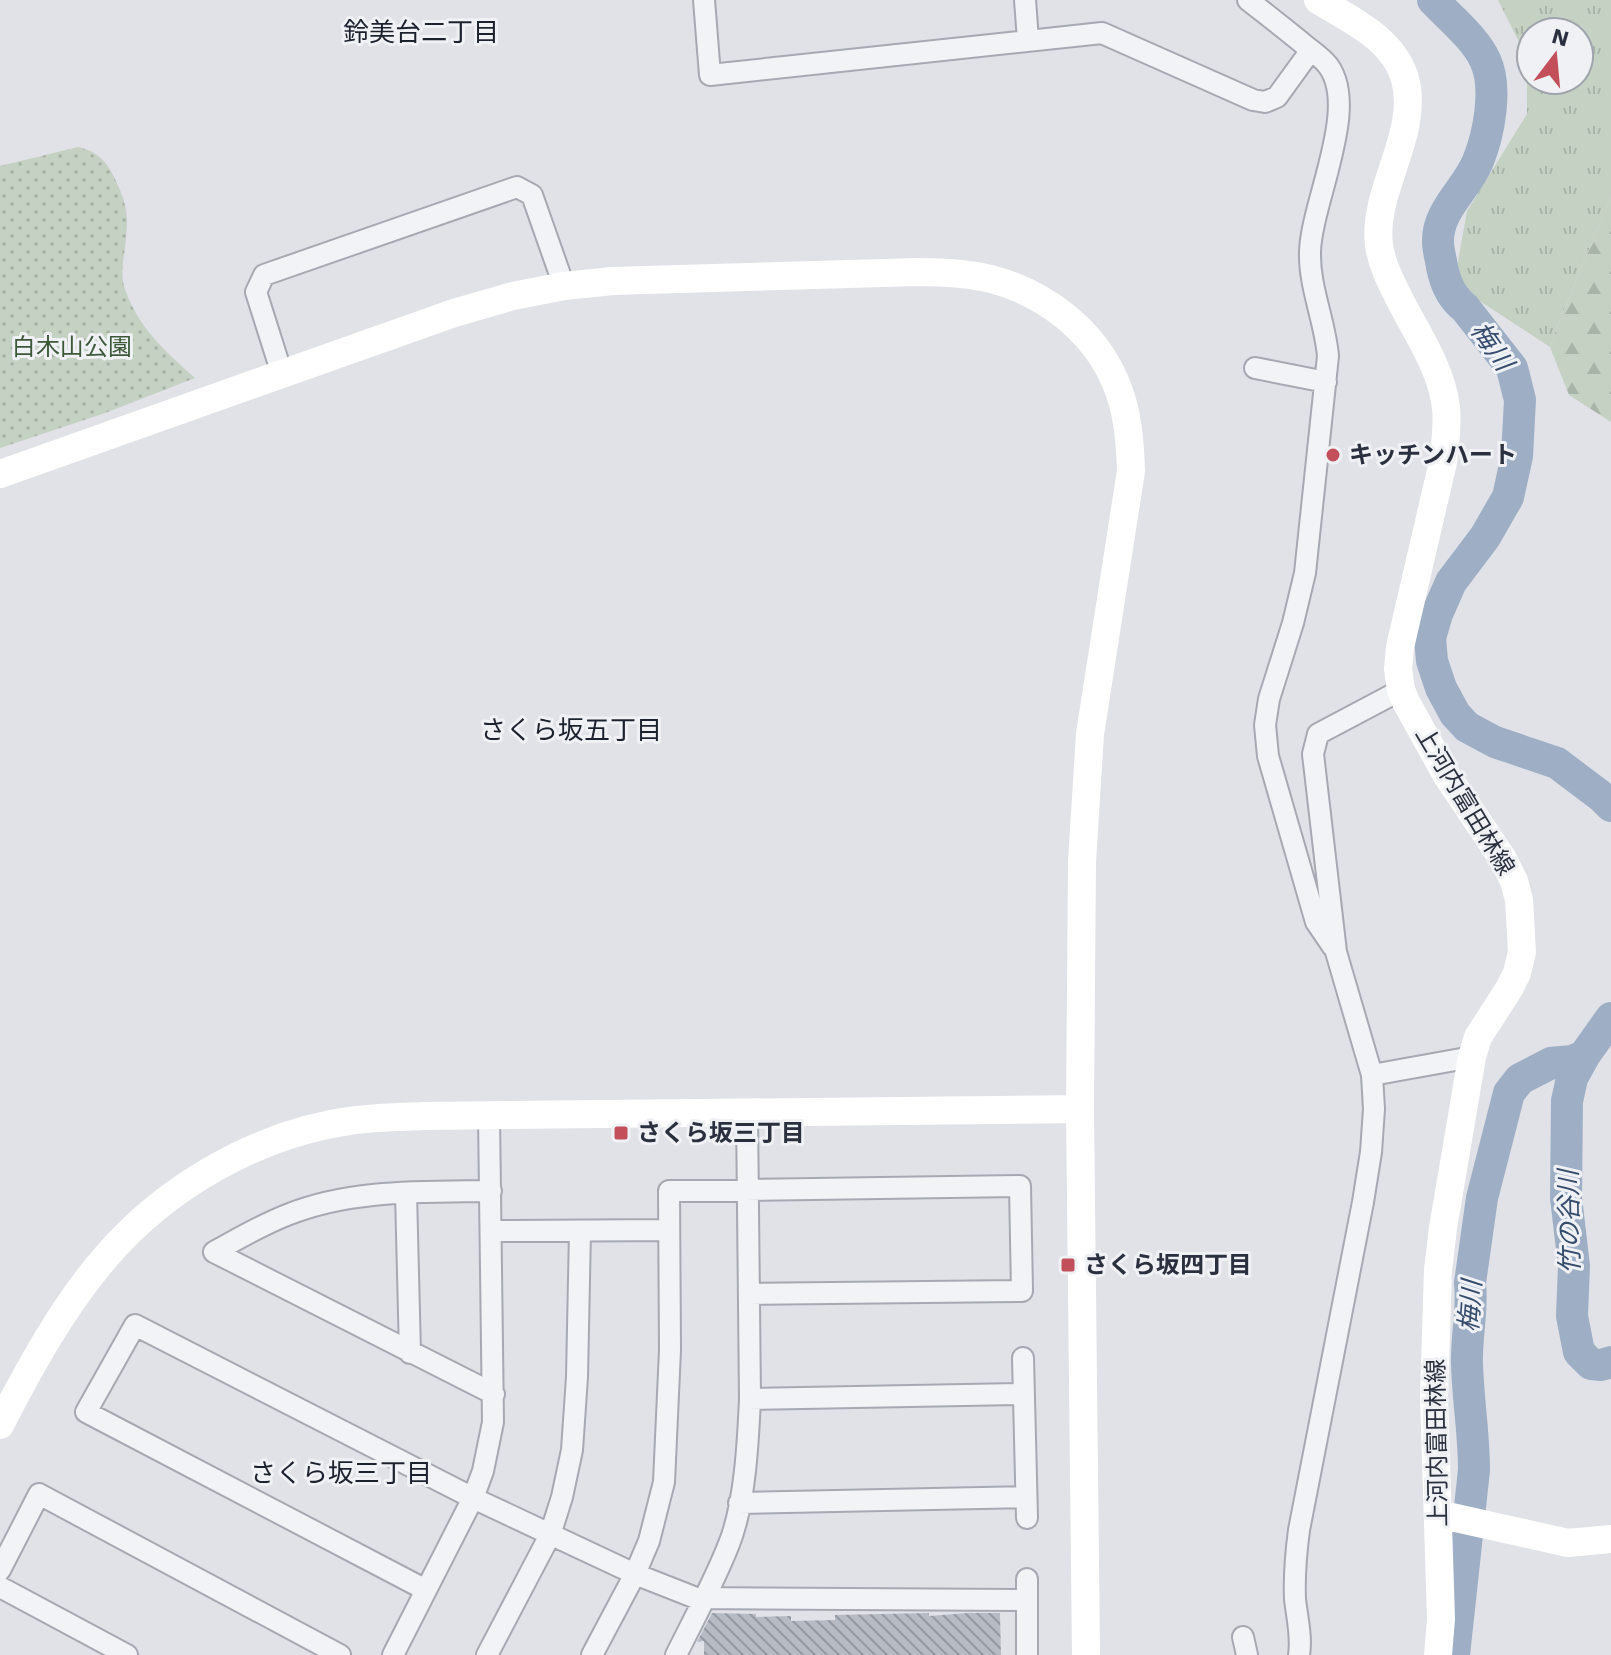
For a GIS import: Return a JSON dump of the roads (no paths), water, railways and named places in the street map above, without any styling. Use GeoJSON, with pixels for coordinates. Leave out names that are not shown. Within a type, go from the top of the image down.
{"type":"FeatureCollection","features":[{"type":"Feature","properties":{"kind":"street"},"geometry":{"type":"LineString","coordinates":[[704,0],[710,75],[1102,33],[1253,100],[1265,102],[1277,97],[1311,50]]}},
{"type":"Feature","properties":{"kind":"street"},"geometry":{"type":"LineString","coordinates":[[1025,0],[1028,40]]}},
{"type":"Feature","properties":{"kind":"street"},"geometry":{"type":"LineString","coordinates":[[1248,0],[1327,63],[1339,87],[1340,111],[1335,141],[1313,228],[1310,253],[1328,356],[1305,573],[1269,699],[1265,725],[1268,756],[1316,922],[1336,952]]}},
{"type":"Feature","properties":{"kind":"street","name":"上河内富田林線"},"geometry":{"type":"LineString","coordinates":[[1318,0],[1386,44],[1397,58],[1405,78],[1407,118],[1381,211],[1379,244],[1386,271],[1434,367],[1446,407],[1443,462],[1400,647],[1398,669],[1401,690],[1447,776],[1503,859],[1519,900],[1522,952],[1517,973],[1478,1037],[1472,1057],[1438,1270],[1434,1397],[1441,1619],[1438,1655]]}},
{"type":"Feature","properties":{"kind":"street"},"geometry":{"type":"LineString","coordinates":[[282,374],[256,292],[264,275],[517,187],[532,195],[564,286]]}},
{"type":"Feature","properties":{"kind":"street"},"geometry":{"type":"LineString","coordinates":[[0,474],[454,313],[513,296],[564,286],[629,281],[957,273],[993,279],[1027,292],[1077,326],[1100,353],[1116,382],[1126,413],[1131,471],[1090,734],[1082,862],[1080,1109],[1086,1655]]}},
{"type":"Feature","properties":{"kind":"street"},"geometry":{"type":"LineString","coordinates":[[1255,368],[1326,382]]}},
{"type":"Feature","properties":{"kind":"street"},"geometry":{"type":"LineString","coordinates":[[1299,1655],[1301,1642],[1295,1575],[1299,1530],[1365,1190],[1373,1124],[1372,1075],[1336,952],[1313,754],[1318,734],[1401,690]]}},
{"type":"Feature","properties":{"kind":"street"},"geometry":{"type":"LineString","coordinates":[[1372,1075],[1472,1057]]}},
{"type":"Feature","properties":{"kind":"street"},"geometry":{"type":"LineString","coordinates":[[0,1425],[56,1325],[80,1289],[129,1233],[165,1201],[212,1169],[257,1147],[307,1130],[356,1120],[423,1116],[1080,1109]]}},
{"type":"Feature","properties":{"kind":"street"},"geometry":{"type":"LineString","coordinates":[[676,1655],[730,1542],[748,1446],[747,1112]]}},
{"type":"Feature","properties":{"kind":"street"},"geometry":{"type":"LineString","coordinates":[[393,1655],[473,1498],[483,1471],[493,1422],[489,1116]]}},
{"type":"Feature","properties":{"kind":"street"},"geometry":{"type":"LineString","coordinates":[[592,1655],[649,1541],[664,1482],[670,1350],[669,1191],[1020,1186],[1022,1291],[749,1294]]}},
{"type":"Feature","properties":{"kind":"street"},"geometry":{"type":"LineString","coordinates":[[491,1191],[365,1195],[288,1214],[214,1252],[494,1394]]}},
{"type":"Feature","properties":{"kind":"street"},"geometry":{"type":"LineString","coordinates":[[406,1193],[410,1353]]}},
{"type":"Feature","properties":{"kind":"street"},"geometry":{"type":"LineString","coordinates":[[491,1231],[669,1230]]}},
{"type":"Feature","properties":{"kind":"street"},"geometry":{"type":"LineString","coordinates":[[487,1655],[550,1535],[562,1497],[572,1450],[577,1377],[580,1231]]}},
{"type":"Feature","properties":{"kind":"street"},"geometry":{"type":"LineString","coordinates":[[426,1590],[86,1412],[135,1325],[473,1498],[635,1574],[696,1598],[1027,1589],[1027,1655]]}},
{"type":"Feature","properties":{"kind":"street"},"geometry":{"type":"LineString","coordinates":[[1023,1358],[1027,1518]]}},
{"type":"Feature","properties":{"kind":"street"},"geometry":{"type":"LineString","coordinates":[[750,1399],[1024,1394]]}},
{"type":"Feature","properties":{"kind":"street"},"geometry":{"type":"LineString","coordinates":[[0,1570],[39,1494],[340,1655]]}},
{"type":"Feature","properties":{"kind":"street"},"geometry":{"type":"LineString","coordinates":[[739,1503],[1026,1497]]}},
{"type":"Feature","properties":{"kind":"street"},"geometry":{"type":"LineString","coordinates":[[1438,1514],[1568,1543],[1611,1539]]}},
{"type":"Feature","properties":{"kind":"street"},"geometry":{"type":"LineString","coordinates":[[0,1587],[127,1655]]}},
{"type":"Feature","properties":{"kind":"waterway","name":"梅川"},"geometry":{"type":"LineString","coordinates":[[1433,0],[1481,52],[1491,83],[1486,138],[1478,161],[1447,210],[1439,230],[1442,267],[1453,295],[1512,368],[1520,400],[1517,456],[1508,497],[1485,537],[1451,582],[1430,638],[1432,661],[1441,688],[1455,714],[1467,727],[1495,742],[1557,763],[1611,806]]}},
{"type":"Feature","properties":{"kind":"waterway","name":"梅川"},"geometry":{"type":"LineString","coordinates":[[1454,1655],[1474,1470],[1467,1354],[1470,1283],[1482,1198],[1509,1093],[1520,1079],[1551,1063],[1572,1061],[1584,1056],[1611,1018]]}},
{"type":"Feature","properties":{"kind":"waterway","name":"竹の谷川"},"geometry":{"type":"LineString","coordinates":[[1584,1056],[1572,1078],[1567,1101],[1566,1198],[1574,1266],[1572,1316],[1579,1352],[1591,1364],[1611,1362]]}},
{"type":"Feature","properties":{"kind":"place","name":"キッチンハート"},"geometry":{"type":"Point","coordinates":[1333,455]}},
{"type":"Feature","properties":{"kind":"place","name":"さくら坂三丁目"},"geometry":{"type":"Point","coordinates":[621,1133]}},
{"type":"Feature","properties":{"kind":"place","name":"さくら坂四丁目"},"geometry":{"type":"Point","coordinates":[1068,1265]}},
{"type":"Feature","properties":{"kind":"district","name":"鈴美台二丁目"},"geometry":{"type":"Point","coordinates":[421,32]}},
{"type":"Feature","properties":{"kind":"district","name":"さくら坂五丁目"},"geometry":{"type":"Point","coordinates":[571,730]}},
{"type":"Feature","properties":{"kind":"district","name":"さくら坂三丁目"},"geometry":{"type":"Point","coordinates":[341,1473]}},
{"type":"Feature","properties":{"kind":"park label","name":"白木山公園"},"geometry":{"type":"Point","coordinates":[72,347]}}]}
